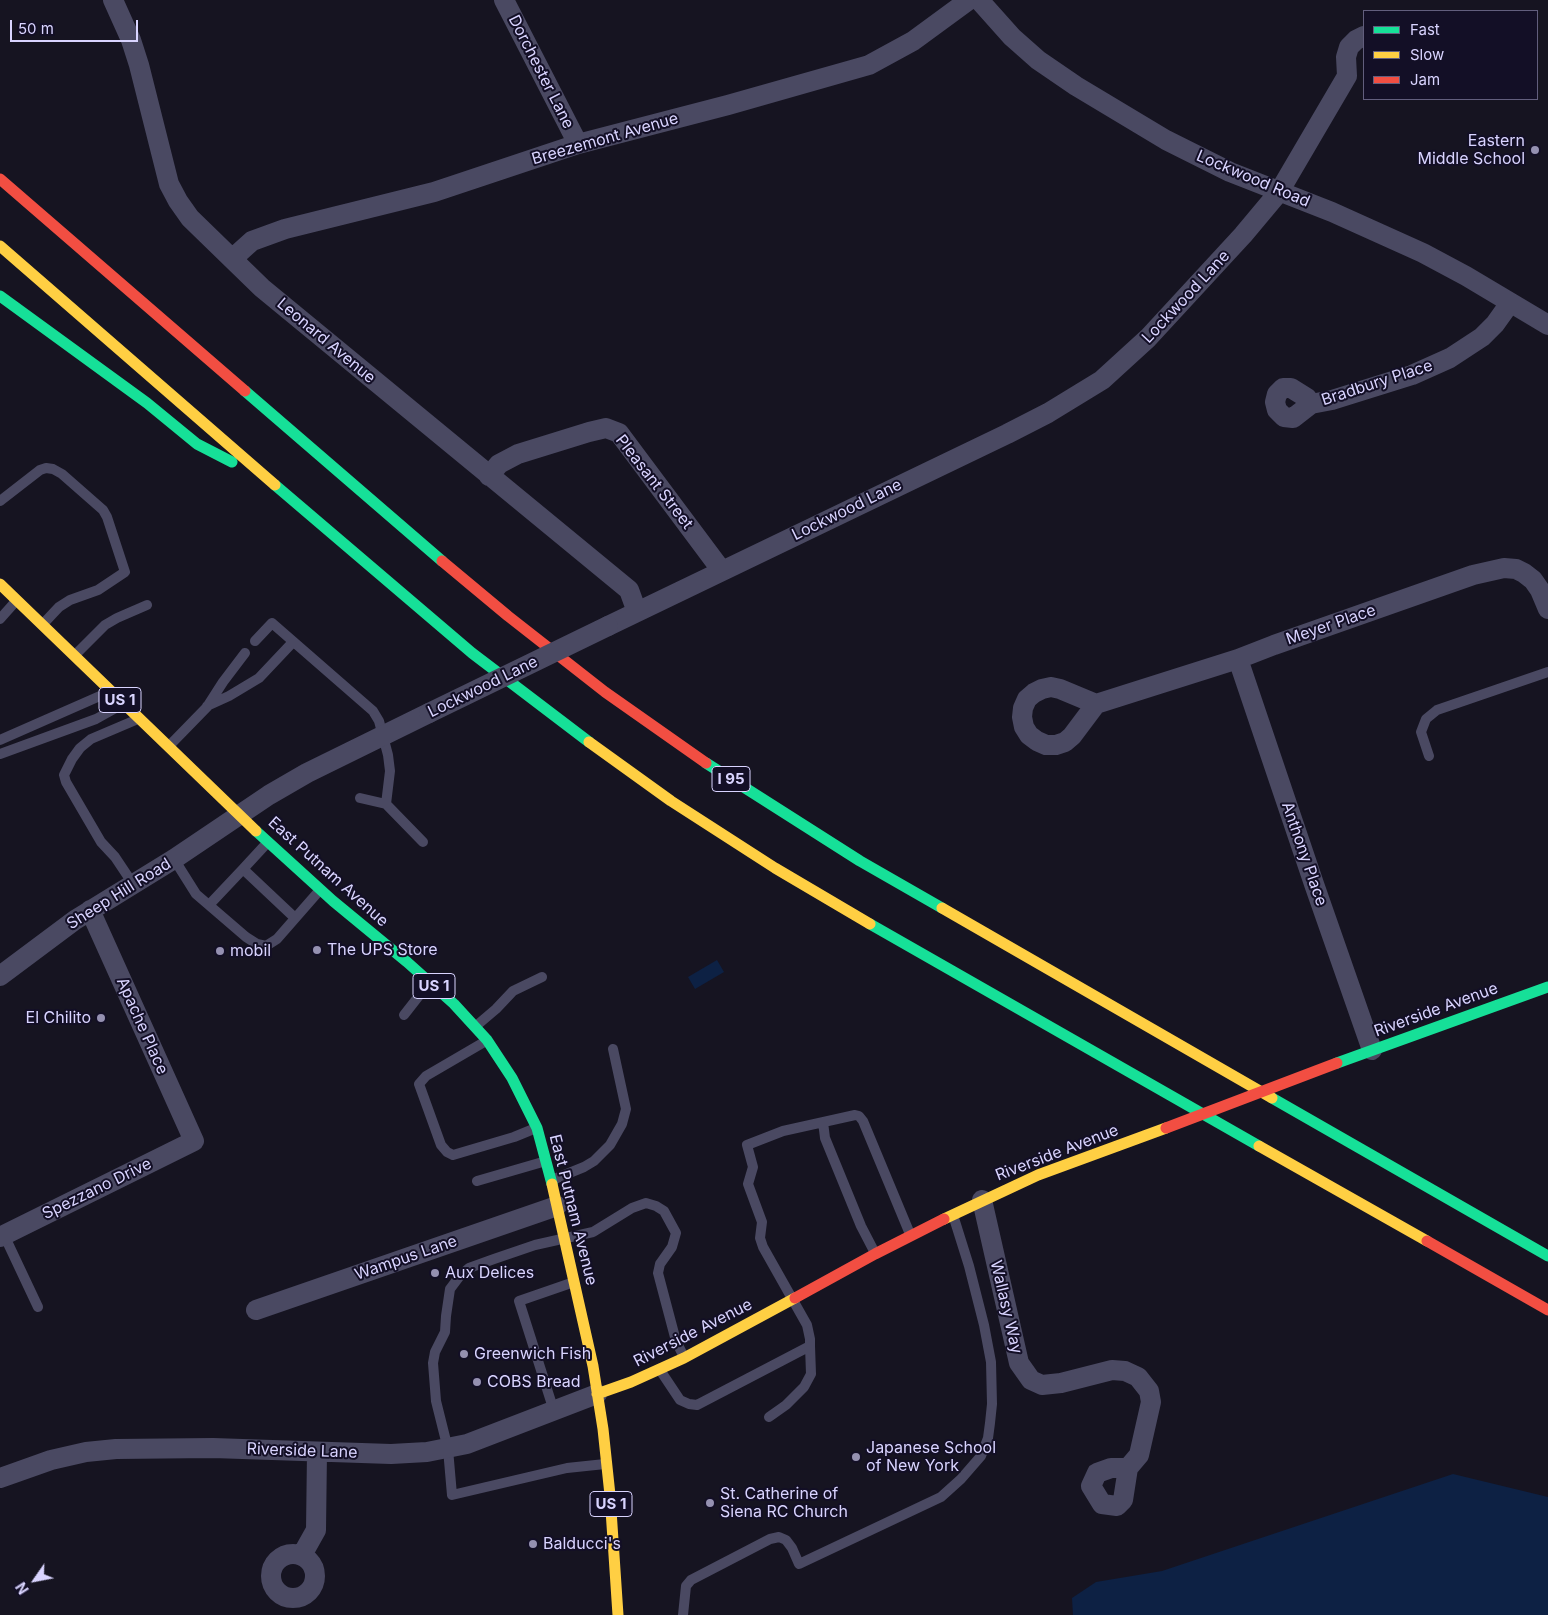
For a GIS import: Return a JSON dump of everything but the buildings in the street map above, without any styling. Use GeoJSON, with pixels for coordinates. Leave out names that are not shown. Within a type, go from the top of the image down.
{"type":"FeatureCollection","features":[{"type":"Feature","properties":{"kind":"main road","name":"I 95"},"geometry":{"type":"LineString","coordinates":[[0,179],[461,578],[605,692],[696,756],[860,861],[1548,1256]]}},
{"type":"Feature","properties":{"kind":"main road"},"geometry":{"type":"LineString","coordinates":[[0,246],[424,614],[520,692],[620,766],[723,836],[805,887],[1548,1310]]}},
{"type":"Feature","properties":{"kind":"main road"},"geometry":{"type":"LineString","coordinates":[[0,296],[147,403],[197,444],[274,484]]}},
{"type":"Feature","properties":{"kind":"main road","name":"East Putnam Avenue"},"geometry":{"type":"LineString","coordinates":[[0,584],[268,842],[320,890],[430,982],[487,1040],[512,1078],[537,1128],[546,1160],[574,1281],[597,1394],[613,1527],[618,1615]]}},
{"type":"Feature","properties":{"kind":"main road","name":"Riverside Avenue"},"geometry":{"type":"LineString","coordinates":[[597,1394],[659,1370],[684,1358],[910,1235],[1038,1175],[1372,1050],[1548,987]]}},
{"type":"Feature","properties":{"kind":"street","name":"Leonard Avenue"},"geometry":{"type":"LineString","coordinates":[[113,0],[131,40],[139,65],[169,184],[190,218],[270,294],[629,590],[637,612]]}},
{"type":"Feature","properties":{"kind":"street","name":"Dorchester Lane"},"geometry":{"type":"LineString","coordinates":[[504,0],[578,144]]}},
{"type":"Feature","properties":{"kind":"street","name":"Breezemont Avenue"},"geometry":{"type":"LineString","coordinates":[[232,259],[252,241],[285,229],[434,192],[578,144],[728,105],[869,65],[912,41],[969,0]]}},
{"type":"Feature","properties":{"kind":"street","name":"Lockwood Road"},"geometry":{"type":"LineString","coordinates":[[979,0],[1012,37],[1056,74],[1127,117],[1230,172],[1332,212],[1423,253],[1466,276],[1548,325]]}},
{"type":"Feature","properties":{"kind":"street","name":"Lockwood Lane"},"geometry":{"type":"LineString","coordinates":[[240,815],[288,784],[383,736],[1007,434],[1048,413],[1091,387],[1118,367],[1148,338],[1243,235],[1279,192],[1356,78],[1346,57],[1349,47],[1363,36]]}},
{"type":"Feature","properties":{"kind":"street","name":"Bradbury Place"},"geometry":{"type":"LineString","coordinates":[[1311,404],[1332,400],[1412,375],[1450,358],[1482,337],[1495,324],[1510,303]]}},
{"type":"Feature","properties":{"kind":"street","name":"Pleasant Street"},"geometry":{"type":"LineString","coordinates":[[489,476],[499,464],[518,454],[606,428],[619,433],[722,571]]}},
{"type":"Feature","properties":{"kind":"street","name":"Meyer Place"},"geometry":{"type":"LineString","coordinates":[[1096,704],[1238,659],[1473,575],[1504,568],[1516,569],[1532,580],[1540,590],[1548,609]]}},
{"type":"Feature","properties":{"kind":"street","name":"Anthony Place"},"geometry":{"type":"LineString","coordinates":[[1238,659],[1372,1050]]}},
{"type":"Feature","properties":{"kind":"street","name":"Sheep Hill Road"},"geometry":{"type":"LineString","coordinates":[[0,976],[90,910],[174,859],[240,815]]}},
{"type":"Feature","properties":{"kind":"street","name":"Apache Place"},"geometry":{"type":"LineString","coordinates":[[90,910],[194,1141]]}},
{"type":"Feature","properties":{"kind":"street","name":"Spezzano Drive"},"geometry":{"type":"LineString","coordinates":[[2,1236],[194,1141]]}},
{"type":"Feature","properties":{"kind":"street","name":"Wallasy Way"},"geometry":{"type":"LineString","coordinates":[[982,1200],[1019,1363],[1031,1380],[1042,1385],[1061,1384],[1112,1370],[1125,1371],[1138,1377],[1150,1391],[1151,1402],[1139,1455],[1128,1468]]}},
{"type":"Feature","properties":{"kind":"street","name":"Wampus Lane"},"geometry":{"type":"LineString","coordinates":[[256,1310],[557,1206]]}},
{"type":"Feature","properties":{"kind":"street","name":"Riverside Lane"},"geometry":{"type":"LineString","coordinates":[[0,1478],[51,1460],[108,1449],[159,1447],[405,1454],[448,1449],[467,1444],[597,1394]]}},
{"type":"Feature","properties":{"kind":"street"},"geometry":{"type":"LineString","coordinates":[[302,1555],[316,1530],[317,1452]]}},
{"type":"Feature","properties":{"kind":"lane"},"geometry":{"type":"LineString","coordinates":[[0,501],[40,470],[46,468],[53,469],[62,474],[103,510],[125,572],[98,590],[70,600],[59,607],[42,624]]}},
{"type":"Feature","properties":{"kind":"lane"},"geometry":{"type":"LineString","coordinates":[[0,619],[17,601]]}},
{"type":"Feature","properties":{"kind":"lane"},"geometry":{"type":"LineString","coordinates":[[74,655],[105,625],[147,605]]}},
{"type":"Feature","properties":{"kind":"lane"},"geometry":{"type":"LineString","coordinates":[[255,641],[272,623],[373,712],[379,721],[390,771],[386,804]]}},
{"type":"Feature","properties":{"kind":"lane"},"geometry":{"type":"LineString","coordinates":[[207,707],[259,678],[293,642]]}},
{"type":"Feature","properties":{"kind":"lane"},"geometry":{"type":"LineString","coordinates":[[169,746],[207,707],[245,653]]}},
{"type":"Feature","properties":{"kind":"lane"},"geometry":{"type":"LineString","coordinates":[[1429,756],[1421,732],[1426,719],[1437,710],[1548,672]]}},
{"type":"Feature","properties":{"kind":"lane"},"geometry":{"type":"LineString","coordinates":[[0,740],[111,691]]}},
{"type":"Feature","properties":{"kind":"lane"},"geometry":{"type":"LineString","coordinates":[[0,754],[96,719],[124,704]]}},
{"type":"Feature","properties":{"kind":"lane"},"geometry":{"type":"LineString","coordinates":[[133,884],[121,864],[102,842],[66,782],[64,775],[72,759],[86,743],[139,718]]}},
{"type":"Feature","properties":{"kind":"lane"},"geometry":{"type":"LineString","coordinates":[[360,798],[386,804],[423,842]]}},
{"type":"Feature","properties":{"kind":"lane"},"geometry":{"type":"LineString","coordinates":[[209,906],[268,842]]}},
{"type":"Feature","properties":{"kind":"lane"},"geometry":{"type":"LineString","coordinates":[[174,859],[196,894],[246,937],[257,944],[266,946],[277,939],[320,890]]}},
{"type":"Feature","properties":{"kind":"lane"},"geometry":{"type":"LineString","coordinates":[[243,869],[295,918]]}},
{"type":"Feature","properties":{"kind":"lane"},"geometry":{"type":"LineString","coordinates":[[475,1027],[496,1009],[513,990],[542,977]]}},
{"type":"Feature","properties":{"kind":"lane"},"geometry":{"type":"LineString","coordinates":[[404,1015],[430,982]]}},
{"type":"Feature","properties":{"kind":"lane"},"geometry":{"type":"LineString","coordinates":[[487,1040],[426,1076],[420,1084],[441,1145],[447,1152],[453,1155],[514,1137],[537,1128]]}},
{"type":"Feature","properties":{"kind":"lane"},"geometry":{"type":"LineString","coordinates":[[551,1180],[584,1167],[594,1160],[610,1145],[622,1124],[626,1109],[613,1049]]}},
{"type":"Feature","properties":{"kind":"lane"},"geometry":{"type":"LineString","coordinates":[[769,1417],[786,1405],[804,1387],[811,1374],[810,1339],[807,1325],[768,1257],[760,1238],[762,1222],[748,1184],[754,1167],[747,1145],[783,1131],[856,1115],[859,1116],[863,1121],[910,1235]]}},
{"type":"Feature","properties":{"kind":"lane"},"geometry":{"type":"LineString","coordinates":[[823,1122],[825,1138],[861,1226],[875,1254]]}},
{"type":"Feature","properties":{"kind":"lane"},"geometry":{"type":"LineString","coordinates":[[477,1181],[546,1160]]}},
{"type":"Feature","properties":{"kind":"lane"},"geometry":{"type":"LineString","coordinates":[[606,1464],[567,1468],[452,1495],[448,1449],[436,1401],[433,1363],[435,1352],[445,1332],[450,1289],[459,1276],[469,1268],[535,1245],[565,1240],[593,1232],[632,1208],[646,1203],[656,1206],[664,1211],[676,1233],[672,1247],[660,1264],[658,1273],[676,1341],[684,1358]]}},
{"type":"Feature","properties":{"kind":"lane"},"geometry":{"type":"LineString","coordinates":[[683,1615],[686,1586],[691,1580],[770,1539],[779,1537],[786,1540],[799,1564],[941,1497],[962,1479],[981,1456],[988,1438],[991,1414],[991,1362],[970,1266],[953,1214]]}},
{"type":"Feature","properties":{"kind":"lane"},"geometry":{"type":"LineString","coordinates":[[2,1236],[38,1307]]}},
{"type":"Feature","properties":{"kind":"lane"},"geometry":{"type":"LineString","coordinates":[[554,1411],[519,1301],[574,1281]]}},
{"type":"Feature","properties":{"kind":"lane"},"geometry":{"type":"LineString","coordinates":[[659,1370],[680,1400],[697,1405],[810,1346]]}},
{"type":"Feature","properties":{"kind":"water"},"geometry":{"type":"Polygon","coordinates":[[[717,960],[724,972],[695,989],[688,977],[717,960]]]}},
{"type":"Feature","properties":{"kind":"water"},"geometry":{"type":"Polygon","coordinates":[[[1453,1474],[1548,1497],[1548,1615],[1073,1615],[1072,1598],[1096,1582],[1162,1571],[1453,1474]]]}},
{"type":"Feature","properties":{"kind":"traffic: fast"},"geometry":{"type":"LineString","coordinates":[[0,296],[147,403],[197,444],[232,462]]}},
{"type":"Feature","properties":{"kind":"traffic: fast"},"geometry":{"type":"LineString","coordinates":[[245,391],[442,561]]}},
{"type":"Feature","properties":{"kind":"traffic: fast"},"geometry":{"type":"LineString","coordinates":[[275,485],[472,653],[589,742]]}},
{"type":"Feature","properties":{"kind":"traffic: fast"},"geometry":{"type":"LineString","coordinates":[[706,763],[860,861],[942,908]]}},
{"type":"Feature","properties":{"kind":"traffic: fast"},"geometry":{"type":"LineString","coordinates":[[256,831],[333,901],[407,962],[454,1004],[487,1040],[512,1078],[537,1128],[552,1184]]}},
{"type":"Feature","properties":{"kind":"traffic: fast"},"geometry":{"type":"LineString","coordinates":[[870,924],[1259,1146]]}},
{"type":"Feature","properties":{"kind":"traffic: fast"},"geometry":{"type":"LineString","coordinates":[[1337,1063],[1548,987]]}},
{"type":"Feature","properties":{"kind":"traffic: fast"},"geometry":{"type":"LineString","coordinates":[[1272,1098],[1548,1256]]}},
{"type":"Feature","properties":{"kind":"traffic: slow"},"geometry":{"type":"LineString","coordinates":[[0,246],[275,485]]}},
{"type":"Feature","properties":{"kind":"traffic: slow"},"geometry":{"type":"LineString","coordinates":[[0,584],[256,831]]}},
{"type":"Feature","properties":{"kind":"traffic: slow"},"geometry":{"type":"LineString","coordinates":[[589,742],[671,801],[775,868],[870,924]]}},
{"type":"Feature","properties":{"kind":"traffic: slow"},"geometry":{"type":"LineString","coordinates":[[942,908],[1272,1098]]}},
{"type":"Feature","properties":{"kind":"traffic: slow"},"geometry":{"type":"LineString","coordinates":[[944,1219],[1038,1175],[1166,1128]]}},
{"type":"Feature","properties":{"kind":"traffic: slow"},"geometry":{"type":"LineString","coordinates":[[1259,1146],[1427,1241]]}},
{"type":"Feature","properties":{"kind":"traffic: slow"},"geometry":{"type":"LineString","coordinates":[[552,1184],[593,1366],[603,1429],[610,1495],[618,1615]]}},
{"type":"Feature","properties":{"kind":"traffic: slow"},"geometry":{"type":"LineString","coordinates":[[597,1394],[631,1382],[684,1358],[795,1298]]}},
{"type":"Feature","properties":{"kind":"traffic: jam"},"geometry":{"type":"LineString","coordinates":[[0,179],[245,391]]}},
{"type":"Feature","properties":{"kind":"traffic: jam"},"geometry":{"type":"LineString","coordinates":[[442,561],[508,616],[605,692],[706,763]]}},
{"type":"Feature","properties":{"kind":"traffic: jam"},"geometry":{"type":"LineString","coordinates":[[1166,1128],[1337,1063]]}},
{"type":"Feature","properties":{"kind":"traffic: jam"},"geometry":{"type":"LineString","coordinates":[[795,1298],[944,1219]]}},
{"type":"Feature","properties":{"kind":"traffic: jam"},"geometry":{"type":"LineString","coordinates":[[1427,1241],[1548,1310]]}},
{"type":"Feature","properties":{"kind":"place","name":"Eastern Middle School"},"geometry":{"type":"Point","coordinates":[1535,150]}},
{"type":"Feature","properties":{"kind":"place","name":"The UPS Store"},"geometry":{"type":"Point","coordinates":[317,950]}},
{"type":"Feature","properties":{"kind":"place","name":"mobil"},"geometry":{"type":"Point","coordinates":[220,951]}},
{"type":"Feature","properties":{"kind":"place","name":"El Chilito"},"geometry":{"type":"Point","coordinates":[101,1018]}},
{"type":"Feature","properties":{"kind":"place","name":"Aux Delices"},"geometry":{"type":"Point","coordinates":[435,1273]}},
{"type":"Feature","properties":{"kind":"place","name":"Greenwich Fish"},"geometry":{"type":"Point","coordinates":[464,1354]}},
{"type":"Feature","properties":{"kind":"place","name":"COBS Bread"},"geometry":{"type":"Point","coordinates":[477,1382]}},
{"type":"Feature","properties":{"kind":"place","name":"Japanese School of New York"},"geometry":{"type":"Point","coordinates":[856,1457]}},
{"type":"Feature","properties":{"kind":"place","name":"St. Catherine of Siena RC Church"},"geometry":{"type":"Point","coordinates":[710,1503]}},
{"type":"Feature","properties":{"kind":"place","name":"Balducci's"},"geometry":{"type":"Point","coordinates":[533,1544]}}]}
